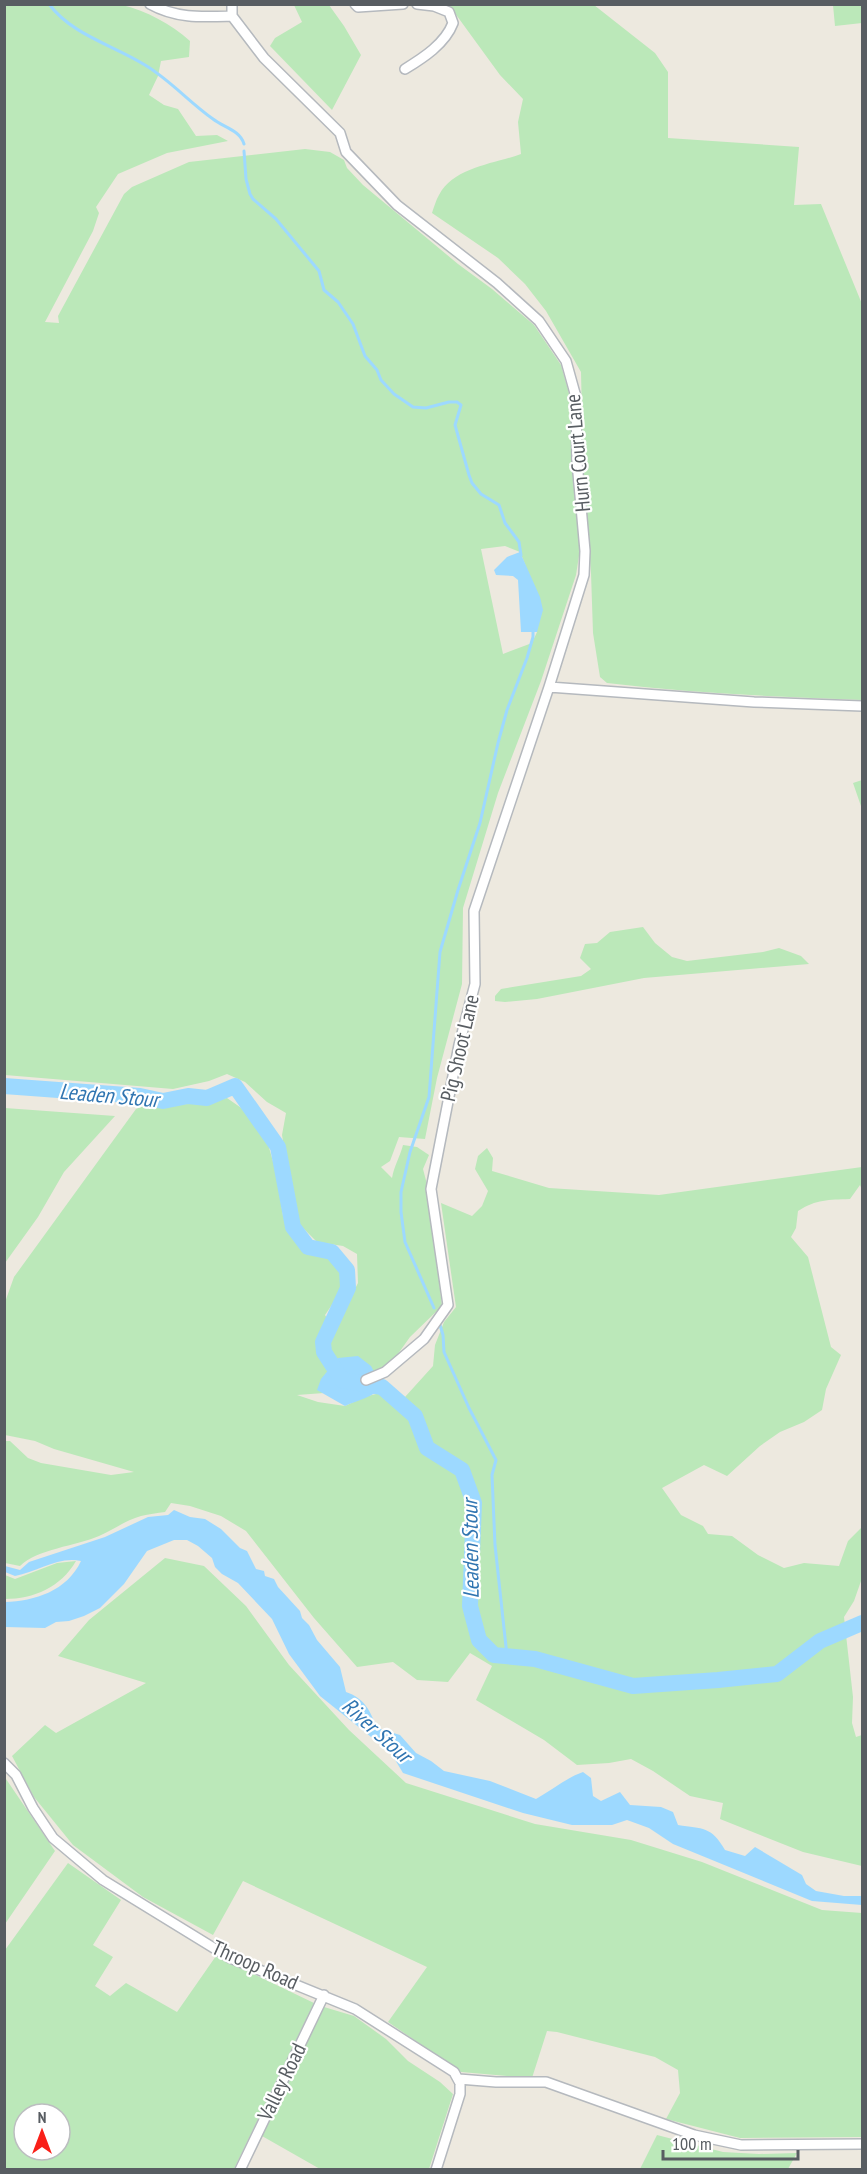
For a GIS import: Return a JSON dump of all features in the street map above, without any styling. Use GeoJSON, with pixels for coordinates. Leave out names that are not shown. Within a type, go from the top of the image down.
{"type":"FeatureCollection","features":[{"type":"Feature","properties":{"kind":"street"},"geometry":{"type":"LineString","coordinates":[[150,4],[162,11],[190,17],[232,16],[232,4]]}},
{"type":"Feature","properties":{"kind":"street"},"geometry":{"type":"LineString","coordinates":[[355,4],[358,7],[403,4]]}},
{"type":"Feature","properties":{"kind":"street"},"geometry":{"type":"LineString","coordinates":[[405,69],[439,44],[453,23],[449,12],[434,6],[417,4]]}},
{"type":"Feature","properties":{"kind":"street","name":"Hurn Court Lane"},"geometry":{"type":"LineString","coordinates":[[232,16],[264,58],[340,133],[343,147],[357,165],[397,206],[497,284],[539,321],[566,362],[576,397],[577,462],[585,551],[584,575],[549,687]]}},
{"type":"Feature","properties":{"kind":"street"},"geometry":{"type":"LineString","coordinates":[[549,687],[754,702],[862,706]]}},
{"type":"Feature","properties":{"kind":"street","name":"Pig Shoot Lane"},"geometry":{"type":"LineString","coordinates":[[366,1380],[385,1372],[424,1340],[448,1305],[431,1189],[459,1045],[475,984],[474,911],[549,687]]}},
{"type":"Feature","properties":{"kind":"street","name":"Throop Road"},"geometry":{"type":"LineString","coordinates":[[4,1763],[16,1775],[33,1808],[53,1838],[103,1880],[230,1958],[355,2009],[447,2066],[459,2079]]}},
{"type":"Feature","properties":{"kind":"street","name":"Valley Road"},"geometry":{"type":"LineString","coordinates":[[240,2169],[324,1995]]}},
{"type":"Feature","properties":{"kind":"street"},"geometry":{"type":"LineString","coordinates":[[436,2169],[456,2108],[460,2087],[459,2079],[546,2082],[694,2135],[741,2145],[862,2144]]}},
{"type":"Feature","properties":{"kind":"green space"},"geometry":{"type":"Polygon","coordinates":[[[5,5],[122,5],[158,19],[190,41],[189,57],[161,61],[158,76],[149,95],[164,105],[178,109],[196,136],[217,135],[228,141],[167,153],[118,174],[96,207],[99,213],[93,231],[45,322],[59,323],[58,316],[124,194],[132,187],[189,162],[305,149],[330,152],[344,160],[347,168],[363,185],[534,325],[561,365],[570,397],[572,462],[581,543],[576,575],[541,681],[498,793],[463,908],[462,984],[437,1078],[425,1139],[399,1137],[390,1161],[381,1167],[392,1178],[403,1145],[417,1147],[429,1155],[423,1169],[428,1188],[442,1306],[410,1337],[385,1372],[324,1393],[297,1395],[318,1402],[345,1406],[376,1394],[382,1387],[405,1397],[433,1366],[435,1345],[444,1322],[456,1307],[441,1203],[472,1216],[482,1206],[488,1191],[475,1169],[478,1156],[487,1148],[493,1158],[492,1171],[549,1188],[659,1195],[862,1167],[862,1190],[860,1185],[850,1199],[817,1202],[798,1211],[796,1228],[791,1237],[808,1257],[831,1347],[841,1355],[826,1389],[822,1410],[804,1422],[780,1432],[760,1446],[727,1476],[704,1465],[662,1488],[681,1515],[703,1526],[708,1534],[732,1536],[758,1555],[784,1568],[804,1563],[839,1566],[848,1541],[862,1527],[861,1581],[854,1601],[844,1617],[853,1697],[852,1723],[856,1737],[862,1735],[862,1866],[803,1852],[720,1819],[723,1803],[690,1796],[631,1759],[577,1765],[544,1740],[476,1700],[492,1666],[470,1653],[448,1682],[417,1680],[393,1662],[357,1667],[314,1618],[246,1531],[221,1516],[190,1506],[171,1503],[165,1512],[135,1518],[99,1536],[36,1556],[20,1566],[5,1563],[5,1441],[10,1441],[28,1458],[41,1463],[111,1475],[134,1472],[54,1449],[35,1441],[5,1435],[4,1305],[14,1277],[136,1109],[146,1105],[190,1104],[227,1098],[247,1112],[268,1144],[276,1172],[283,1216],[306,1253],[328,1257],[343,1271],[342,1290],[325,1315],[334,1330],[358,1283],[357,1254],[343,1246],[317,1242],[297,1222],[282,1135],[286,1113],[267,1102],[245,1082],[227,1074],[209,1081],[173,1089],[5,1075],[5,5]],[[505,546],[481,549],[503,654],[532,643],[537,632],[525,564],[520,552],[505,546]],[[330,1358],[330,1367],[339,1377],[346,1370],[330,1358]]]}},
{"type":"Feature","properties":{"kind":"green space"},"geometry":{"type":"Polygon","coordinates":[[[294,5],[329,5],[361,55],[332,110],[270,46],[275,38],[302,22],[294,5]]]}},
{"type":"Feature","properties":{"kind":"green space"},"geometry":{"type":"Polygon","coordinates":[[[449,5],[594,5],[655,53],[668,72],[668,138],[799,147],[794,205],[821,204],[862,304],[862,700],[671,689],[607,683],[600,677],[593,633],[583,462],[581,372],[546,311],[525,284],[498,258],[432,213],[439,195],[454,178],[464,172],[521,154],[518,122],[523,99],[500,75],[449,5]]]}},
{"type":"Feature","properties":{"kind":"green space"},"geometry":{"type":"Polygon","coordinates":[[[833,5],[862,5],[862,23],[835,26],[833,5]]]}},
{"type":"Feature","properties":{"kind":"green space"},"geometry":{"type":"Polygon","coordinates":[[[862,780],[862,809],[853,783],[862,780]]]}},
{"type":"Feature","properties":{"kind":"green space"},"geometry":{"type":"Polygon","coordinates":[[[643,927],[655,943],[672,957],[687,961],[779,948],[801,956],[809,964],[644,978],[537,999],[495,1001],[495,996],[501,989],[581,976],[591,969],[580,958],[585,944],[597,943],[610,932],[643,927]]]}},
{"type":"Feature","properties":{"kind":"green space"},"geometry":{"type":"Polygon","coordinates":[[[5,1108],[115,1116],[64,1172],[38,1217],[5,1263],[5,1108]]]}},
{"type":"Feature","properties":{"kind":"green space"},"geometry":{"type":"Polygon","coordinates":[[[165,1558],[204,1566],[246,1606],[289,1665],[349,1730],[406,1783],[535,1824],[631,1840],[702,1862],[822,1910],[862,1913],[862,2137],[740,2138],[666,2119],[680,2093],[678,2070],[655,2057],[557,2032],[547,2031],[532,2078],[461,2072],[388,2022],[427,1967],[243,1881],[213,1935],[143,1897],[73,1845],[34,1797],[12,1756],[45,1725],[56,1733],[146,1683],[58,1656],[89,1620],[165,1558]]]}},
{"type":"Feature","properties":{"kind":"green space"},"geometry":{"type":"Polygon","coordinates":[[[76,1561],[63,1578],[46,1590],[26,1597],[5,1599],[5,1575],[15,1579],[57,1563],[76,1561]]]}},
{"type":"Feature","properties":{"kind":"green space"},"geometry":{"type":"Polygon","coordinates":[[[6,1779],[55,1851],[5,1924],[4,1781],[6,1779]]]}},
{"type":"Feature","properties":{"kind":"green space"},"geometry":{"type":"Polygon","coordinates":[[[68,1863],[121,1900],[93,1945],[113,1957],[95,1986],[110,1996],[126,1983],[177,2012],[216,1956],[314,2003],[234,2169],[5,2170],[5,1950],[68,1863]]]}},
{"type":"Feature","properties":{"kind":"green space"},"geometry":{"type":"Polygon","coordinates":[[[324,2007],[354,2016],[386,2039],[408,2061],[440,2082],[453,2094],[429,2169],[320,2169],[262,2136],[324,2007]]]}},
{"type":"Feature","properties":{"kind":"green space"},"geometry":{"type":"Polygon","coordinates":[[[657,2135],[723,2152],[797,2153],[788,2169],[640,2169],[657,2135]]]}},
{"type":"Feature","properties":{"kind":"water"},"geometry":{"type":"Polygon","coordinates":[[[520,552],[540,597],[543,610],[537,632],[521,632],[518,580],[513,576],[496,575],[494,570],[507,557],[520,552]]]}},
{"type":"Feature","properties":{"kind":"water"},"geometry":{"type":"Polygon","coordinates":[[[358,1356],[371,1366],[382,1387],[379,1390],[345,1406],[317,1390],[321,1379],[338,1358],[358,1356]]]}},
{"type":"Feature","properties":{"kind":"water","name":"River Stour"},"geometry":{"type":"Polygon","coordinates":[[[174,1510],[190,1517],[205,1519],[221,1529],[240,1548],[247,1551],[256,1569],[264,1571],[265,1576],[274,1579],[278,1587],[300,1611],[302,1618],[309,1625],[317,1640],[340,1667],[346,1692],[366,1706],[377,1728],[400,1735],[416,1753],[444,1771],[490,1781],[536,1799],[583,1772],[591,1778],[593,1796],[601,1801],[620,1792],[630,1805],[661,1807],[673,1812],[678,1825],[700,1828],[711,1833],[725,1850],[745,1856],[755,1847],[802,1875],[806,1884],[816,1891],[844,1896],[862,1896],[862,1905],[812,1901],[673,1844],[649,1828],[627,1820],[612,1825],[572,1825],[523,1813],[403,1773],[391,1753],[320,1696],[289,1654],[272,1619],[238,1583],[215,1567],[212,1558],[187,1540],[174,1540],[147,1551],[124,1584],[100,1608],[84,1616],[56,1622],[45,1628],[5,1627],[5,1602],[39,1596],[59,1587],[75,1571],[81,1561],[56,1562],[15,1576],[5,1572],[5,1566],[20,1570],[29,1562],[105,1537],[148,1517],[168,1515],[174,1510]]]}},
{"type":"Feature","properties":{"kind":"waterway"},"geometry":{"type":"LineString","coordinates":[[49,4],[58,15],[81,32],[154,71],[217,122],[239,135],[244,144]]}},
{"type":"Feature","properties":{"kind":"waterway"},"geometry":{"type":"LineString","coordinates":[[244,151],[246,179],[250,194],[276,219],[319,271],[324,290],[338,302],[353,324],[365,356],[377,370],[381,380],[394,394],[413,407],[426,408],[449,402],[457,402],[461,405],[455,425],[472,483],[481,494],[499,505],[505,523],[519,542],[521,555]]}},
{"type":"Feature","properties":{"kind":"waterway"},"geometry":{"type":"LineString","coordinates":[[434,1308],[405,1242],[401,1192],[410,1152],[429,1097],[440,952],[480,823],[507,710],[527,658],[533,630]]}},
{"type":"Feature","properties":{"kind":"waterway","name":"Leaden Stour"},"geometry":{"type":"LineString","coordinates":[[4,1086],[140,1096],[163,1101],[188,1096],[207,1098],[235,1086],[278,1147],[293,1227],[308,1247],[332,1252],[347,1270],[348,1288],[323,1342],[324,1352],[342,1380],[382,1387],[415,1416],[427,1448],[462,1470],[474,1503],[470,1606],[479,1640],[494,1655],[535,1659],[633,1686],[718,1680],[777,1674],[820,1641],[862,1623]]}},
{"type":"Feature","properties":{"kind":"waterway"},"geometry":{"type":"LineString","coordinates":[[440,1325],[444,1352],[496,1460],[492,1475],[495,1545],[507,1656]]}}]}
